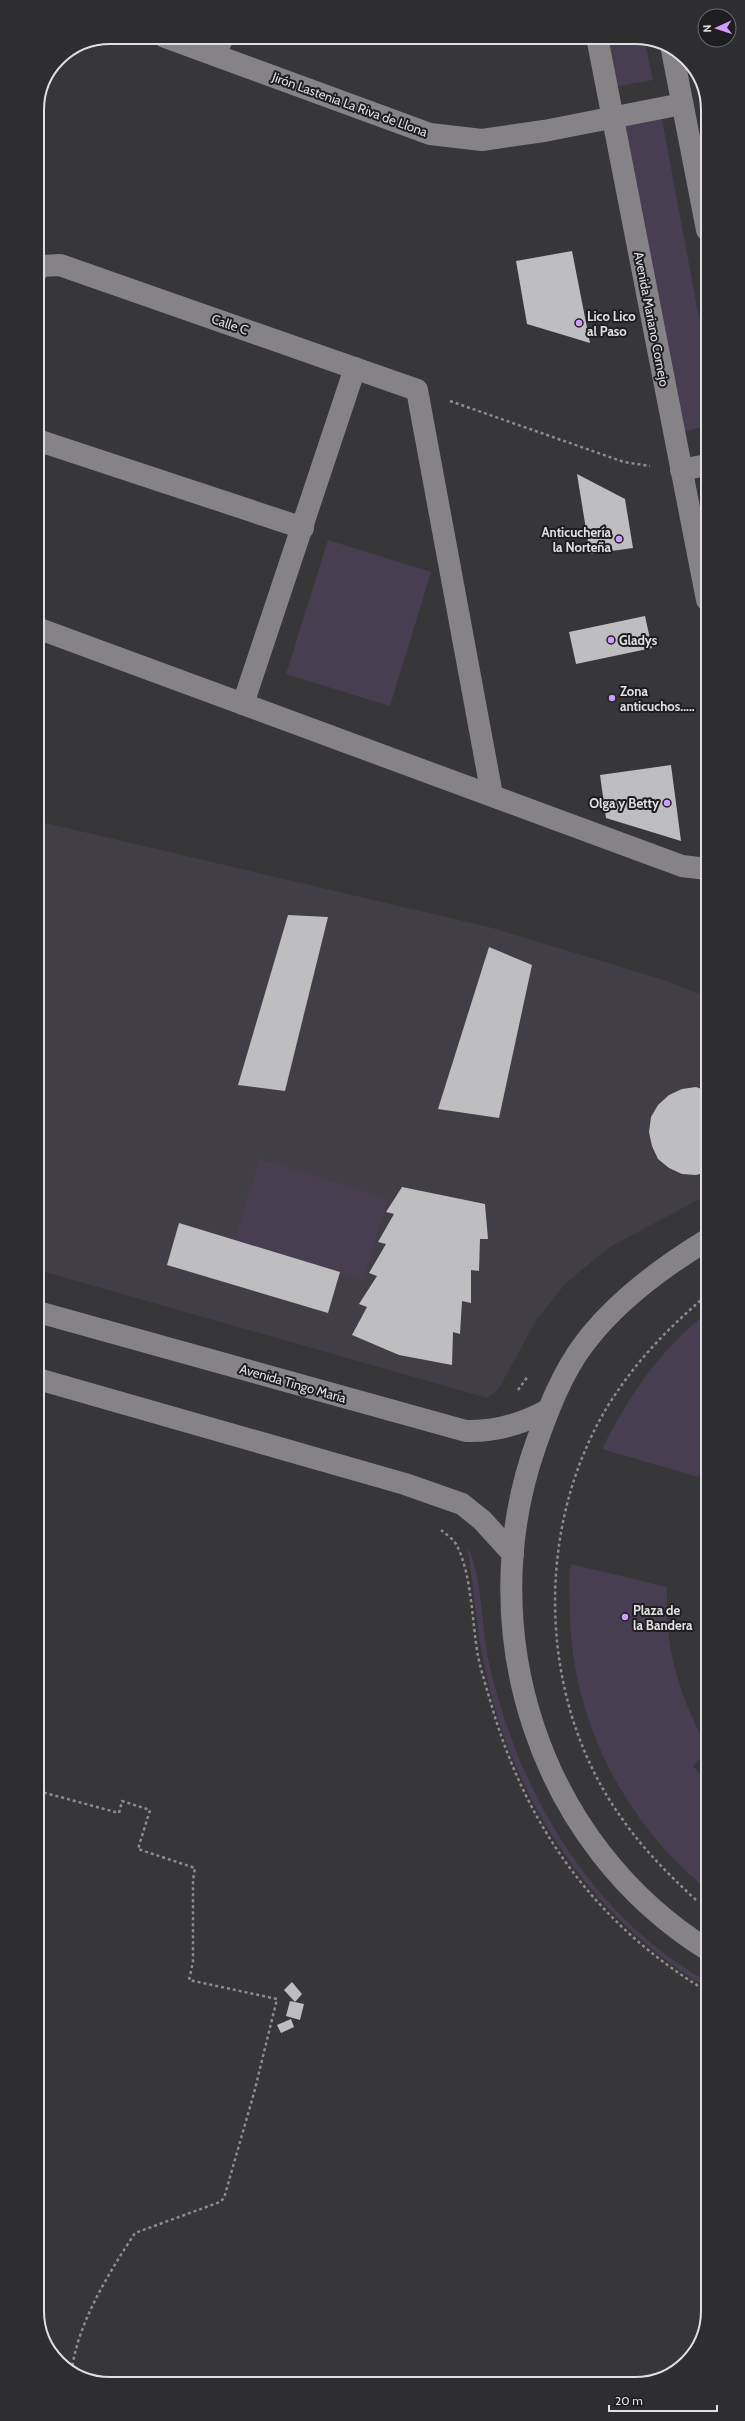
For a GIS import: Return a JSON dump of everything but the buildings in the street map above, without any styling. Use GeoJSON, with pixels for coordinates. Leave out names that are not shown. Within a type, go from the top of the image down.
{"type":"FeatureCollection","features":[{"type":"Feature","properties":{"kind":"street","name":"Jirón Lastenia La Riva de Llona"},"geometry":{"type":"LineString","coordinates":[[207,44],[219,46],[430,134],[482,140],[612,119],[682,104]]}},
{"type":"Feature","properties":{"kind":"street","name":"Avenida Mariano Cornejo"},"geometry":{"type":"LineString","coordinates":[[597,44],[701,570]]}},
{"type":"Feature","properties":{"kind":"street"},"geometry":{"type":"LineString","coordinates":[[673,56],[701,200]]}},
{"type":"Feature","properties":{"kind":"street","name":"Calle C"},"geometry":{"type":"LineString","coordinates":[[44,267],[60,265],[417,390]]}},
{"type":"Feature","properties":{"kind":"street"},"geometry":{"type":"LineString","coordinates":[[243,704],[303,528],[355,368]]}},
{"type":"Feature","properties":{"kind":"street"},"geometry":{"type":"LineString","coordinates":[[417,390],[492,795]]}},
{"type":"Feature","properties":{"kind":"street"},"geometry":{"type":"LineString","coordinates":[[44,442],[303,528]]}},
{"type":"Feature","properties":{"kind":"street"},"geometry":{"type":"LineString","coordinates":[[681,470],[701,466]]}},
{"type":"Feature","properties":{"kind":"street"},"geometry":{"type":"LineString","coordinates":[[44,631],[682,866],[701,868]]}},
{"type":"Feature","properties":{"kind":"street"},"geometry":{"type":"LineString","coordinates":[[701,1244],[678,1258],[626,1298],[583,1344],[548,1410],[530,1461],[519,1503],[513,1554],[511,1614],[516,1665],[523,1695],[540,1749],[586,1834],[605,1859],[642,1898],[701,1945]]}},
{"type":"Feature","properties":{"kind":"street","name":"Avenida Tingo María"},"geometry":{"type":"LineString","coordinates":[[44,1314],[466,1430],[486,1432],[528,1421],[548,1410]]}},
{"type":"Feature","properties":{"kind":"street"},"geometry":{"type":"LineString","coordinates":[[44,1381],[405,1484],[462,1504],[482,1520],[513,1554]]}},
{"type":"Feature","properties":{"kind":"path"},"geometry":{"type":"LineString","coordinates":[[417,390],[624,462]]}},
{"type":"Feature","properties":{"kind":"path"},"geometry":{"type":"LineString","coordinates":[[701,1301],[675,1323],[639,1361],[609,1404],[585,1451],[568,1500],[557,1555],[555,1610],[560,1666],[573,1720],[594,1771],[622,1819],[656,1863],[701,1904]]}},
{"type":"Feature","properties":{"kind":"path"},"geometry":{"type":"LineString","coordinates":[[44,1793],[119,1813],[122,1801],[150,1810],[138,1849],[195,1868],[192,1880],[193,1962],[189,1980],[277,1999],[254,2093],[224,2198],[220,2202],[135,2233],[90,2312],[75,2347],[73,2365]]}},
{"type":"Feature","properties":{"kind":"shaded area"},"geometry":{"type":"Polygon","coordinates":[[[593,44],[645,45],[653,80],[602,89],[593,44]]]}},
{"type":"Feature","properties":{"kind":"shaded area"},"geometry":{"type":"Polygon","coordinates":[[[661,114],[701,329],[701,427],[669,435],[607,128],[661,114]]]}},
{"type":"Feature","properties":{"kind":"shaded area"},"geometry":{"type":"Polygon","coordinates":[[[328,540],[431,572],[390,706],[286,674],[328,540]]]}},
{"type":"Feature","properties":{"kind":"shaded area"},"geometry":{"type":"Polygon","coordinates":[[[44,823],[489,927],[664,980],[701,995],[701,1198],[610,1247],[567,1282],[537,1319],[498,1390],[487,1398],[44,1272],[44,823]]]}},
{"type":"Feature","properties":{"kind":"shaded area"},"geometry":{"type":"Polygon","coordinates":[[[260,1159],[388,1199],[363,1280],[235,1239],[260,1159]]]}},
{"type":"Feature","properties":{"kind":"shaded area"},"geometry":{"type":"Polygon","coordinates":[[[701,1318],[701,1472],[698,1477],[602,1449],[623,1411],[647,1375],[660,1358],[690,1327],[701,1318]]]}},
{"type":"Feature","properties":{"kind":"shaded area"},"geometry":{"type":"Polygon","coordinates":[[[467,1546],[476,1571],[487,1654],[503,1714],[520,1760],[541,1805],[566,1848],[596,1887],[629,1924],[667,1955],[701,1977],[701,1983],[666,1960],[628,1927],[593,1891],[563,1852],[537,1809],[515,1764],[498,1717],[482,1653],[467,1546]]]}},
{"type":"Feature","properties":{"kind":"shaded area"},"geometry":{"type":"Polygon","coordinates":[[[571,1564],[667,1587],[668,1631],[671,1651],[681,1690],[701,1734],[701,1757],[693,1766],[701,1775],[701,1884],[678,1863],[651,1833],[627,1799],[607,1764],[591,1726],[579,1687],[572,1647],[569,1586],[571,1564]]]}},
{"type":"Feature","properties":{"kind":"place","name":"Lico Lico al Paso"},"geometry":{"type":"Point","coordinates":[579,323]}},
{"type":"Feature","properties":{"kind":"place","name":"Anticuchería la Norteña"},"geometry":{"type":"Point","coordinates":[619,539]}},
{"type":"Feature","properties":{"kind":"place","name":"Gladys"},"geometry":{"type":"Point","coordinates":[611,640]}},
{"type":"Feature","properties":{"kind":"place","name":"Zona anticuchos....."},"geometry":{"type":"Point","coordinates":[612,698]}},
{"type":"Feature","properties":{"kind":"place","name":"Olga y Betty"},"geometry":{"type":"Point","coordinates":[667,803]}},
{"type":"Feature","properties":{"kind":"place","name":"Plaza de la Bandera"},"geometry":{"type":"Point","coordinates":[625,1617]}}]}
